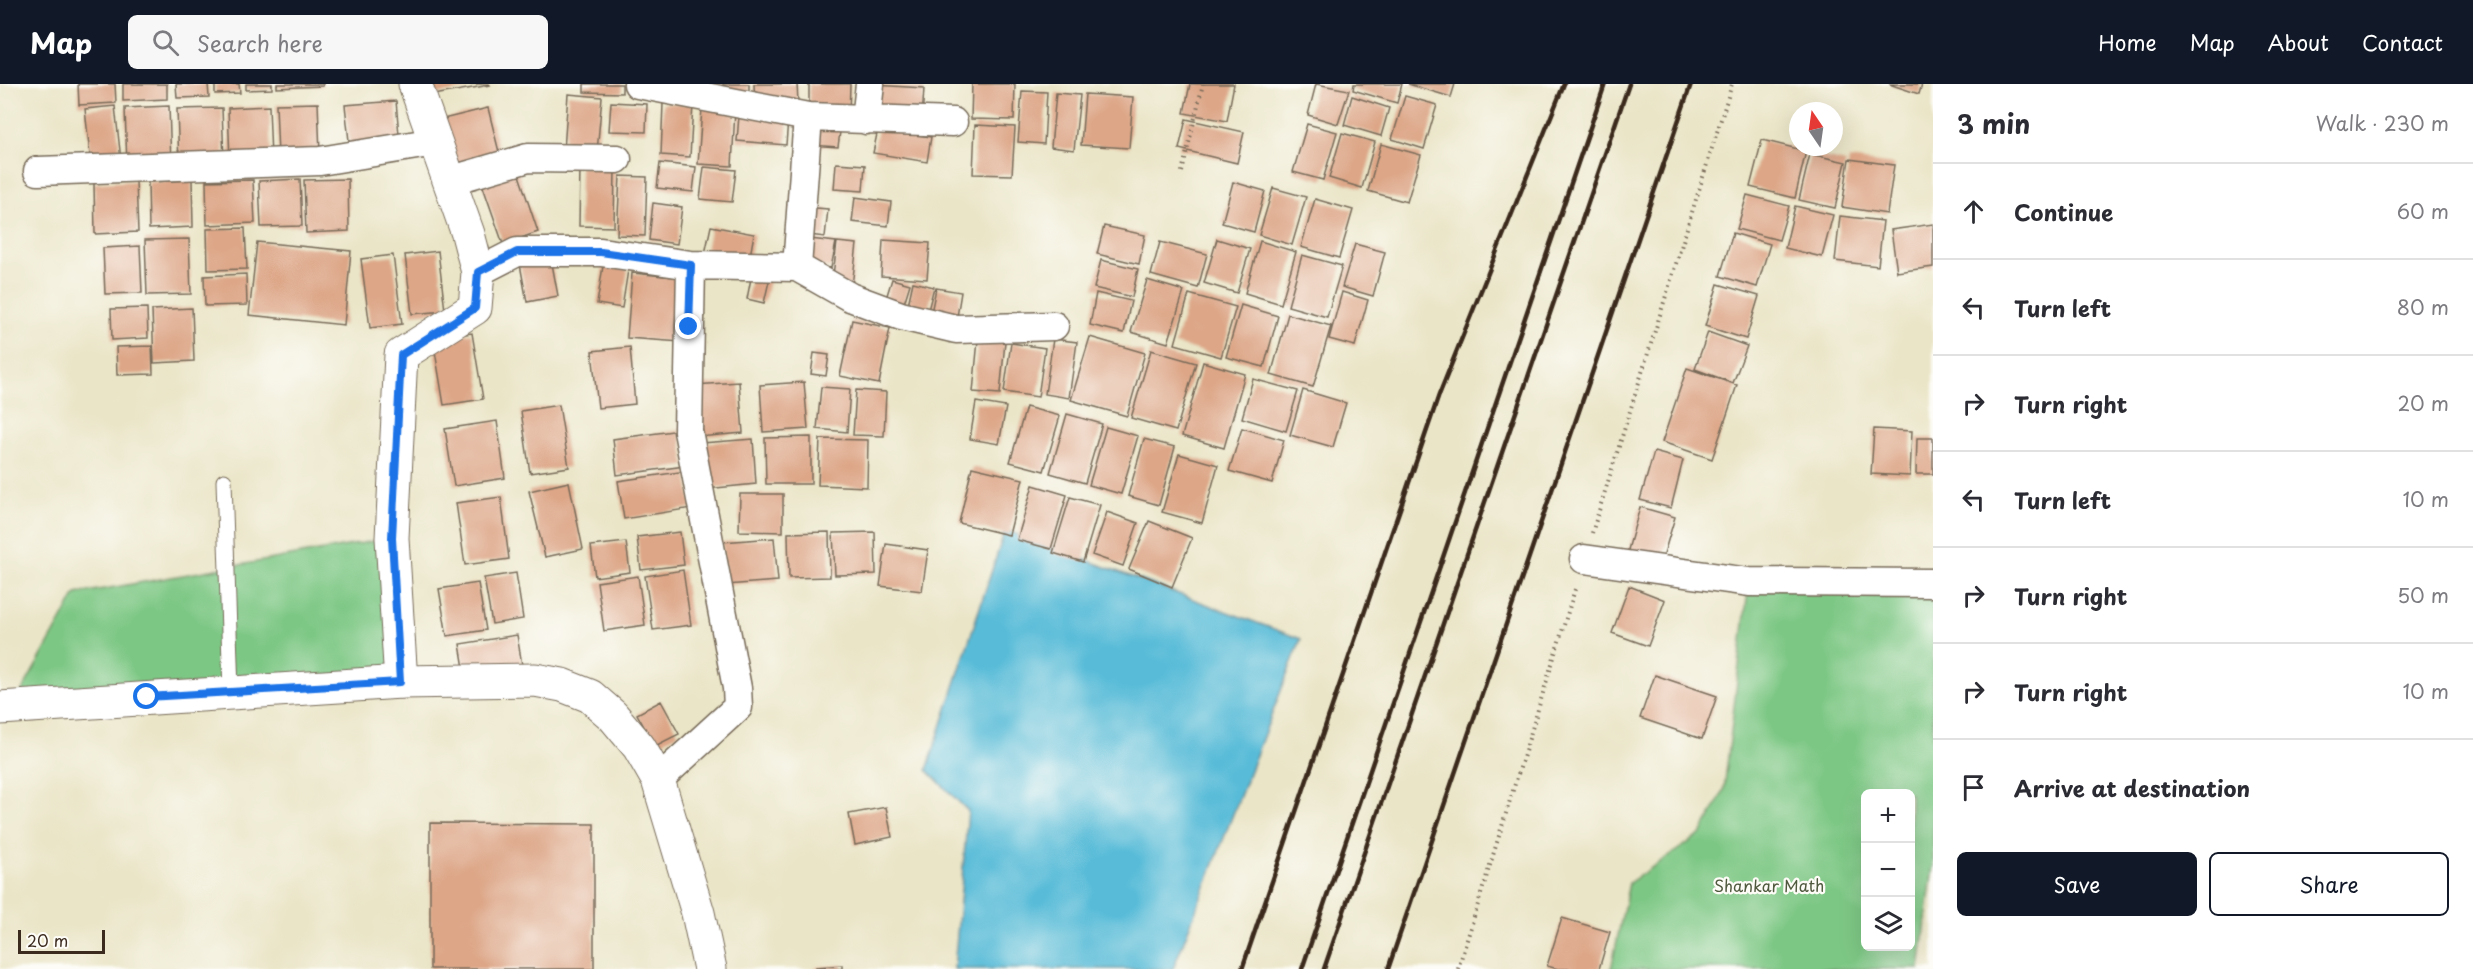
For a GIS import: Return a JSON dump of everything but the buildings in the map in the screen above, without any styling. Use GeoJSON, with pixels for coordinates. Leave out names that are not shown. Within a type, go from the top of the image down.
{"type":"FeatureCollection","features":[{"type":"Feature","properties":{"kind":"main road"},"geometry":{"type":"LineString","coordinates":[[400,682],[392,538],[401,355],[475,308],[478,272],[415,84]]}},
{"type":"Feature","properties":{"kind":"main road"},"geometry":{"type":"LineString","coordinates":[[0,708],[400,682],[536,680],[562,685],[590,696],[613,716],[639,747],[658,780],[698,913],[710,969]]}},
{"type":"Feature","properties":{"kind":"street"},"geometry":{"type":"LineString","coordinates":[[638,84],[808,117],[953,122]]}},
{"type":"Feature","properties":{"kind":"street"},"geometry":{"type":"LineString","coordinates":[[866,120],[870,84]]}},
{"type":"Feature","properties":{"kind":"street"},"geometry":{"type":"LineString","coordinates":[[797,267],[808,117]]}},
{"type":"Feature","properties":{"kind":"street"},"geometry":{"type":"LineString","coordinates":[[38,171],[320,160],[435,142]]}},
{"type":"Feature","properties":{"kind":"street"},"geometry":{"type":"LineString","coordinates":[[449,181],[528,158],[617,159]]}},
{"type":"Feature","properties":{"kind":"street"},"geometry":{"type":"LineString","coordinates":[[478,272],[517,252],[601,252],[691,265],[797,267],[850,297],[901,316],[956,329],[1054,326]]}},
{"type":"Feature","properties":{"kind":"street"},"geometry":{"type":"LineString","coordinates":[[658,780],[738,707],[737,688],[688,431],[691,265]]}},
{"type":"Feature","properties":{"kind":"street"},"geometry":{"type":"LineString","coordinates":[[1584,559],[1749,582],[1933,583]]}},
{"type":"Feature","properties":{"kind":"lane"},"geometry":{"type":"LineString","coordinates":[[224,481],[231,692]]}},
{"type":"Feature","properties":{"kind":"path"},"geometry":{"type":"LineString","coordinates":[[1182,172],[1203,84]]}},
{"type":"Feature","properties":{"kind":"path"},"geometry":{"type":"LineString","coordinates":[[1458,969],[1732,84]]}},
{"type":"Feature","properties":{"kind":"green space"},"geometry":{"type":"Polygon","coordinates":[[[392,538],[392,674],[18,698],[76,594],[392,538]]]}},
{"type":"Feature","properties":{"kind":"green space","name":"Shankar Math"},"geometry":{"type":"Polygon","coordinates":[[[1749,582],[1933,583],[1933,865],[1920,969],[1611,969],[1629,883],[1701,834],[1724,790],[1749,582]]]}},
{"type":"Feature","properties":{"kind":"water"},"geometry":{"type":"Polygon","coordinates":[[[1005,530],[1301,639],[1173,969],[954,969],[968,811],[927,770],[1005,530]]]}},
{"type":"Feature","properties":{"kind":"railway"},"geometry":{"type":"LineString","coordinates":[[1242,969],[1439,395],[1564,84]]}},
{"type":"Feature","properties":{"kind":"railway"},"geometry":{"type":"LineString","coordinates":[[1302,969],[1605,84]]}},
{"type":"Feature","properties":{"kind":"railway"},"geometry":{"type":"LineString","coordinates":[[1324,969],[1629,84]]}},
{"type":"Feature","properties":{"kind":"railway"},"geometry":{"type":"LineString","coordinates":[[1388,969],[1691,84]]}},
{"type":"Feature","properties":{"kind":"route"},"geometry":{"type":"LineString","coordinates":[[147,697],[400,682],[392,538],[401,355],[475,308],[478,272],[517,252],[601,252],[691,265],[689,327]]}}]}
